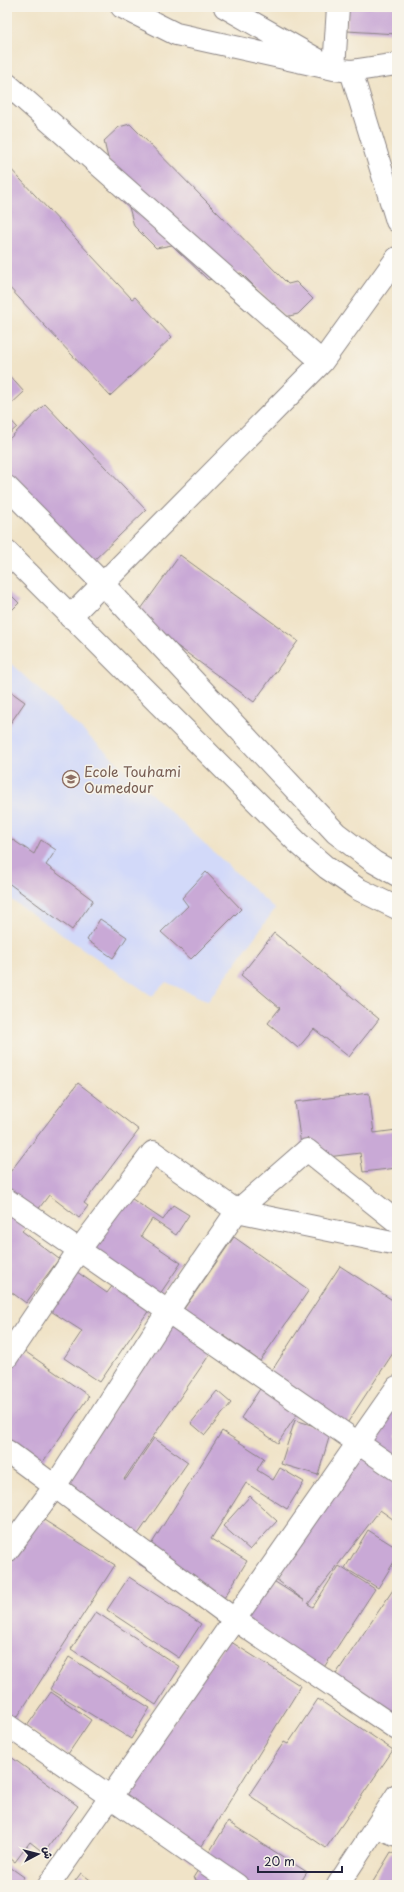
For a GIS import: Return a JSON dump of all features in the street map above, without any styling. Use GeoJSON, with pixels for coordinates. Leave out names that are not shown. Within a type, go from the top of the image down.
{"type":"FeatureCollection","features":[{"type":"Feature","properties":{"kind":"street"},"geometry":{"type":"LineString","coordinates":[[122,7],[176,34],[342,70],[397,64]]}},
{"type":"Feature","properties":{"kind":"street"},"geometry":{"type":"LineString","coordinates":[[225,7],[342,70]]}},
{"type":"Feature","properties":{"kind":"street"},"geometry":{"type":"LineString","coordinates":[[338,7],[342,70],[397,221]]}},
{"type":"Feature","properties":{"kind":"street"},"geometry":{"type":"LineString","coordinates":[[7,84],[322,362]]}},
{"type":"Feature","properties":{"kind":"street"},"geometry":{"type":"LineString","coordinates":[[70,617],[322,362],[397,258]]}},
{"type":"Feature","properties":{"kind":"street"},"geometry":{"type":"LineString","coordinates":[[7,487],[103,584],[336,833],[374,862],[397,875]]}},
{"type":"Feature","properties":{"kind":"street"},"geometry":{"type":"LineString","coordinates":[[7,552],[70,617],[298,844],[327,868],[358,889],[397,908]]}},
{"type":"Feature","properties":{"kind":"street"},"geometry":{"type":"LineString","coordinates":[[7,1551],[55,1486],[168,1311],[237,1211],[306,1150],[397,1222]]}},
{"type":"Feature","properties":{"kind":"street"},"geometry":{"type":"LineString","coordinates":[[7,1357],[79,1250],[153,1152],[237,1211],[397,1244]]}},
{"type":"Feature","properties":{"kind":"street"},"geometry":{"type":"LineString","coordinates":[[7,1200],[397,1470]]}},
{"type":"Feature","properties":{"kind":"street"},"geometry":{"type":"LineString","coordinates":[[48,1885],[397,1387]]}},
{"type":"Feature","properties":{"kind":"street"},"geometry":{"type":"LineString","coordinates":[[7,1451],[234,1619],[397,1730]]}},
{"type":"Feature","properties":{"kind":"street"},"geometry":{"type":"LineString","coordinates":[[7,1725],[236,1885]]}},
{"type":"Feature","properties":{"kind":"street"},"geometry":{"type":"LineString","coordinates":[[338,1885],[397,1795]]}},
{"type":"Feature","properties":{"kind":"street"},"geometry":{"type":"LineString","coordinates":[[377,1827],[397,1835]]}},
{"type":"Feature","properties":{"kind":"shaded area","name":"Ecole Touhami Oumedour"},"geometry":{"type":"Polygon","coordinates":[[[7,660],[275,909],[208,1001],[166,982],[152,996],[7,897],[7,660]]]}},
{"type":"Feature","properties":{"kind":"building"},"geometry":{"type":"Polygon","coordinates":[[[348,7],[397,7],[397,34],[347,31],[348,7]]]}},
{"type":"Feature","properties":{"kind":"building"},"geometry":{"type":"Polygon","coordinates":[[[130,124],[288,284],[296,282],[313,299],[298,314],[285,317],[241,273],[208,280],[172,245],[156,248],[134,226],[129,207],[116,193],[104,141],[119,127],[130,124]]]}},
{"type":"Feature","properties":{"kind":"building"},"geometry":{"type":"Polygon","coordinates":[[[7,165],[132,299],[135,297],[172,337],[110,396],[7,285],[7,165]]]}},
{"type":"Feature","properties":{"kind":"building"},"geometry":{"type":"Polygon","coordinates":[[[7,373],[24,392],[7,408],[7,373]]]}},
{"type":"Feature","properties":{"kind":"building"},"geometry":{"type":"Polygon","coordinates":[[[45,404],[146,510],[92,562],[7,474],[7,441],[45,404]]]}},
{"type":"Feature","properties":{"kind":"building"},"geometry":{"type":"Polygon","coordinates":[[[7,416],[17,427],[7,436],[7,416]]]}},
{"type":"Feature","properties":{"kind":"building"},"geometry":{"type":"Polygon","coordinates":[[[180,555],[298,641],[254,702],[136,616],[180,555]]]}},
{"type":"Feature","properties":{"kind":"building"},"geometry":{"type":"Polygon","coordinates":[[[7,591],[19,603],[7,615],[7,591]]]}},
{"type":"Feature","properties":{"kind":"building"},"geometry":{"type":"Polygon","coordinates":[[[7,689],[25,702],[7,728],[7,689]]]}},
{"type":"Feature","properties":{"kind":"building"},"geometry":{"type":"Polygon","coordinates":[[[7,836],[34,854],[41,840],[56,850],[46,865],[93,900],[72,930],[7,882],[7,836]]]}},
{"type":"Feature","properties":{"kind":"building"},"geometry":{"type":"Polygon","coordinates":[[[206,872],[241,909],[191,959],[161,932],[188,906],[182,898],[206,872]]]}},
{"type":"Feature","properties":{"kind":"building"},"geometry":{"type":"Polygon","coordinates":[[[100,919],[127,937],[113,958],[87,940],[100,919]]]}},
{"type":"Feature","properties":{"kind":"building"},"geometry":{"type":"Polygon","coordinates":[[[274,933],[379,1019],[349,1057],[314,1029],[298,1048],[268,1023],[280,1008],[241,975],[274,933]]]}},
{"type":"Feature","properties":{"kind":"building"},"geometry":{"type":"Polygon","coordinates":[[[78,1083],[139,1130],[84,1203],[88,1206],[79,1218],[49,1195],[22,1231],[59,1259],[26,1303],[7,1289],[7,1176],[78,1083]]]}},
{"type":"Feature","properties":{"kind":"building"},"geometry":{"type":"Polygon","coordinates":[[[369,1093],[374,1133],[397,1130],[397,1168],[363,1172],[360,1153],[303,1160],[295,1102],[369,1093]]]}},
{"type":"Feature","properties":{"kind":"building"},"geometry":{"type":"Polygon","coordinates":[[[119,1190],[163,1220],[173,1205],[189,1215],[176,1235],[152,1219],[141,1236],[181,1263],[100,1382],[64,1358],[82,1331],[43,1306],[70,1267],[107,1293],[116,1281],[76,1254],[119,1190]]]}},
{"type":"Feature","properties":{"kind":"building"},"geometry":{"type":"Polygon","coordinates":[[[234,1237],[309,1290],[260,1361],[223,1335],[124,1479],[126,1479],[154,1438],[188,1462],[132,1543],[57,1491],[234,1237]]]}},
{"type":"Feature","properties":{"kind":"building"},"geometry":{"type":"Polygon","coordinates":[[[340,1266],[397,1303],[397,1347],[342,1431],[303,1405],[278,1443],[241,1418],[340,1266]]]}},
{"type":"Feature","properties":{"kind":"building"},"geometry":{"type":"Polygon","coordinates":[[[13,1343],[89,1396],[33,1476],[7,1458],[7,1352],[13,1343]]]}},
{"type":"Feature","properties":{"kind":"building"},"geometry":{"type":"Polygon","coordinates":[[[217,1391],[231,1403],[205,1435],[191,1423],[217,1391]]]}},
{"type":"Feature","properties":{"kind":"building"},"geometry":{"type":"Polygon","coordinates":[[[397,1399],[397,1464],[367,1442],[397,1399]]]}},
{"type":"Feature","properties":{"kind":"building"},"geometry":{"type":"Polygon","coordinates":[[[295,1420],[331,1431],[318,1475],[281,1464],[295,1420]]]}},
{"type":"Feature","properties":{"kind":"building"},"geometry":{"type":"Polygon","coordinates":[[[222,1431],[264,1458],[257,1470],[273,1480],[280,1468],[304,1482],[287,1509],[246,1483],[211,1539],[247,1561],[221,1603],[176,1587],[139,1564],[222,1431]]]}},
{"type":"Feature","properties":{"kind":"building"},"geometry":{"type":"Polygon","coordinates":[[[364,1454],[397,1480],[397,1522],[380,1510],[308,1604],[313,1607],[339,1566],[375,1589],[319,1675],[241,1623],[269,1578],[305,1601],[272,1576],[364,1454]]]}},
{"type":"Feature","properties":{"kind":"building"},"geometry":{"type":"Polygon","coordinates":[[[250,1496],[277,1521],[250,1550],[223,1526],[250,1496]]]}},
{"type":"Feature","properties":{"kind":"building"},"geometry":{"type":"Polygon","coordinates":[[[36,1515],[115,1565],[9,1730],[7,1729],[7,1561],[36,1515]]]}},
{"type":"Feature","properties":{"kind":"building"},"geometry":{"type":"Polygon","coordinates":[[[368,1530],[397,1548],[397,1557],[378,1588],[345,1568],[368,1530]]]}},
{"type":"Feature","properties":{"kind":"building"},"geometry":{"type":"Polygon","coordinates":[[[129,1577],[201,1624],[179,1658],[107,1610],[129,1577]]]}},
{"type":"Feature","properties":{"kind":"building"},"geometry":{"type":"Polygon","coordinates":[[[397,1584],[397,1724],[332,1680],[397,1584]]]}},
{"type":"Feature","properties":{"kind":"building"},"geometry":{"type":"Polygon","coordinates":[[[96,1612],[180,1667],[156,1705],[71,1649],[96,1612]]]}},
{"type":"Feature","properties":{"kind":"building"},"geometry":{"type":"Polygon","coordinates":[[[228,1640],[301,1686],[192,1862],[120,1801],[228,1640]]]}},
{"type":"Feature","properties":{"kind":"building"},"geometry":{"type":"Polygon","coordinates":[[[69,1657],[150,1708],[131,1739],[50,1689],[69,1657]]]}},
{"type":"Feature","properties":{"kind":"building"},"geometry":{"type":"Polygon","coordinates":[[[51,1692],[91,1720],[68,1754],[27,1726],[51,1692]]]}},
{"type":"Feature","properties":{"kind":"building"},"geometry":{"type":"Polygon","coordinates":[[[318,1699],[393,1750],[326,1848],[249,1795],[284,1742],[288,1744],[318,1699]]]}},
{"type":"Feature","properties":{"kind":"building"},"geometry":{"type":"Polygon","coordinates":[[[7,1754],[78,1806],[44,1853],[30,1842],[15,1862],[7,1856],[7,1754]]]}},
{"type":"Feature","properties":{"kind":"building"},"geometry":{"type":"Polygon","coordinates":[[[228,1822],[307,1872],[299,1885],[204,1885],[193,1878],[228,1822]]]}},
{"type":"Feature","properties":{"kind":"building"},"geometry":{"type":"Polygon","coordinates":[[[391,1852],[397,1855],[397,1881],[394,1885],[371,1885],[391,1852]]]}},
{"type":"Feature","properties":{"kind":"building"},"geometry":{"type":"Polygon","coordinates":[[[7,1865],[24,1877],[18,1885],[7,1885],[7,1865]]]}},
{"type":"Feature","properties":{"kind":"building"},"geometry":{"type":"Polygon","coordinates":[[[81,1873],[97,1885],[72,1885],[81,1873]]]}},
{"type":"Feature","properties":{"kind":"place","name":"Ecole Touhami Oumedour"},"geometry":{"type":"Point","coordinates":[71,779]}}]}
